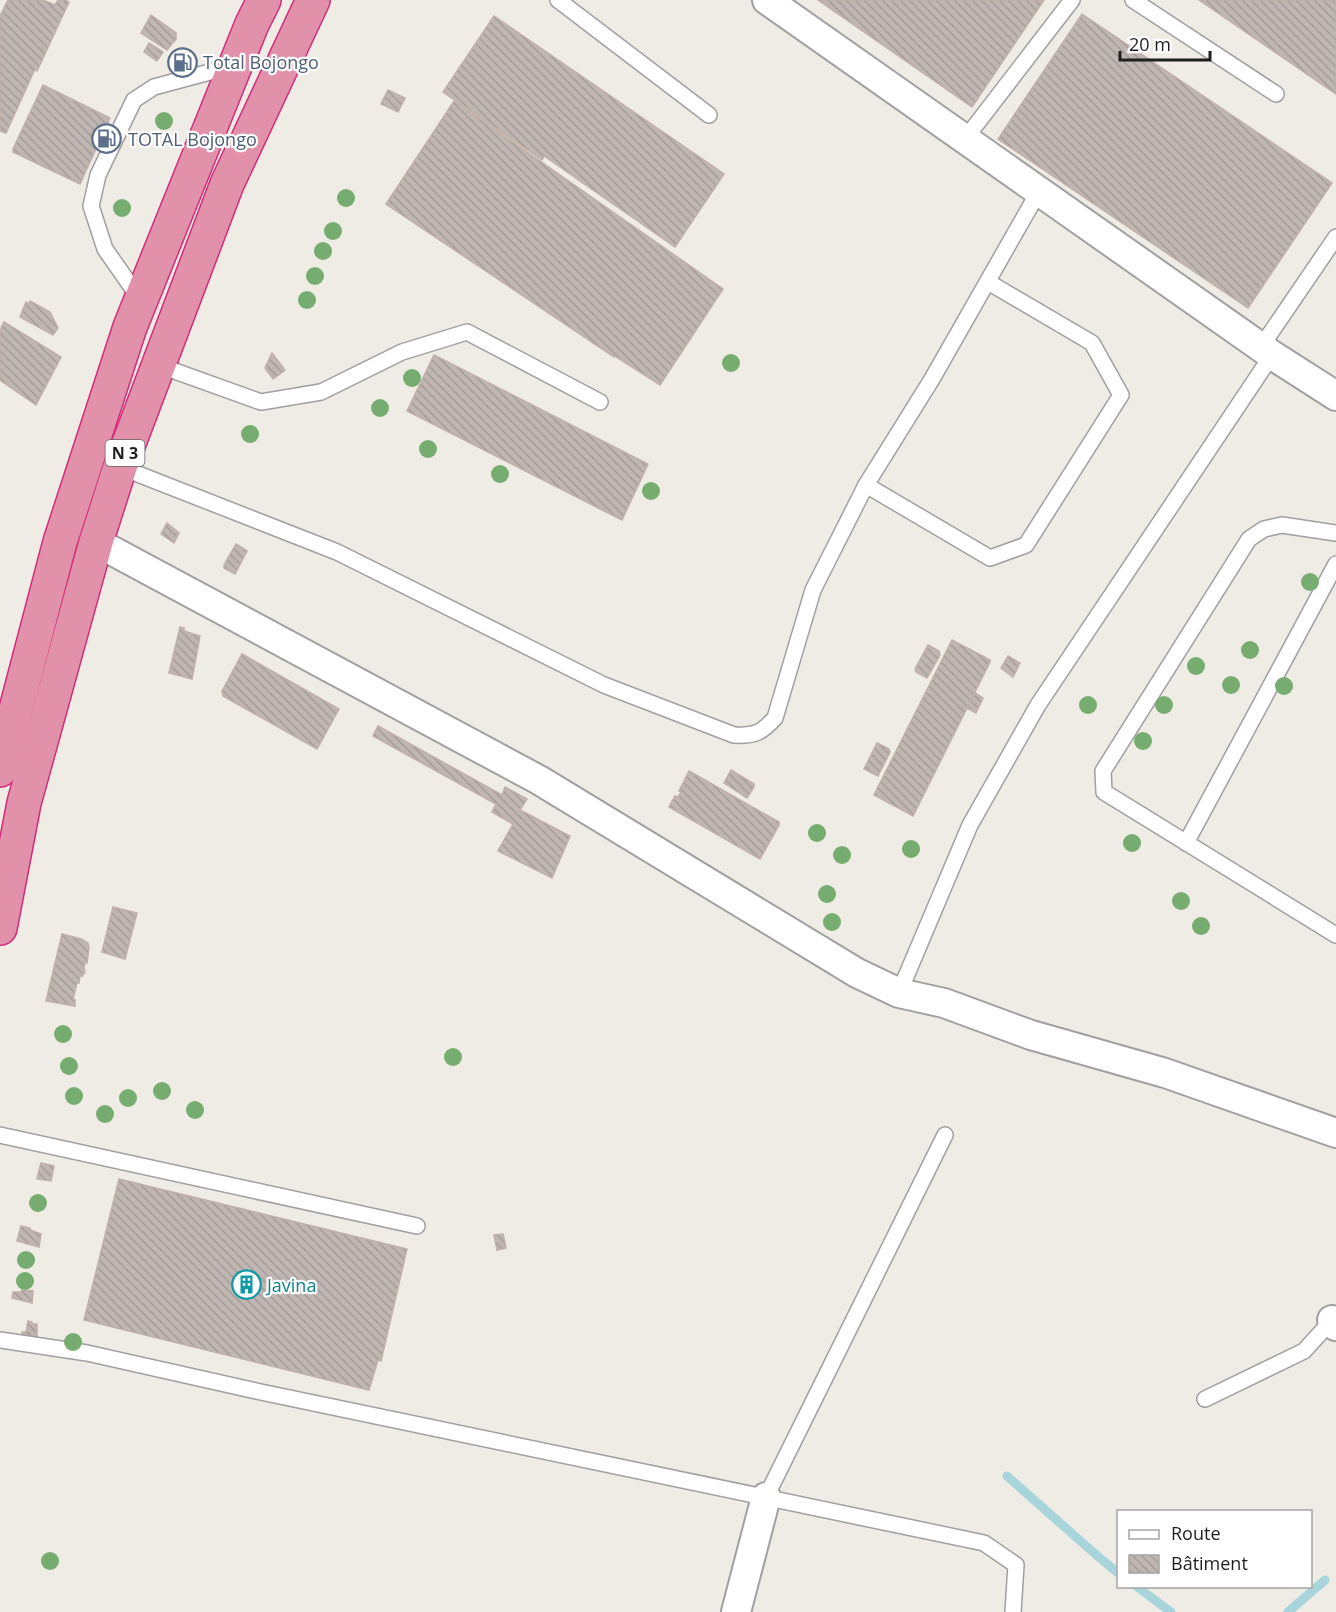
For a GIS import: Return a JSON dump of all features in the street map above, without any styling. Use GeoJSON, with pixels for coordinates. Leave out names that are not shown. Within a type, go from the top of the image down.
{"type":"FeatureCollection","features":[{"type":"Feature","properties":{"kind":"highway","name":"N 3"},"geometry":{"type":"LineString","coordinates":[[0,770],[60,542],[92,442],[141,300],[252,24],[264,0]]}},
{"type":"Feature","properties":{"kind":"highway","name":"N 3"},"geometry":{"type":"LineString","coordinates":[[0,928],[12,800],[120,466],[227,184],[313,0]]}},
{"type":"Feature","properties":{"kind":"street"},"geometry":{"type":"LineString","coordinates":[[767,0],[1266,351],[1336,396]]}},
{"type":"Feature","properties":{"kind":"street"},"geometry":{"type":"LineString","coordinates":[[96,542],[539,780],[857,973],[899,993],[944,1003],[1031,1035],[1165,1073],[1336,1133]]}},
{"type":"Feature","properties":{"kind":"street"},"geometry":{"type":"LineString","coordinates":[[736,1612],[766,1497]]}},
{"type":"Feature","properties":{"kind":"lane"},"geometry":{"type":"LineString","coordinates":[[558,0],[709,115]]}},
{"type":"Feature","properties":{"kind":"lane"},"geometry":{"type":"LineString","coordinates":[[965,139],[1072,0]]}},
{"type":"Feature","properties":{"kind":"lane"},"geometry":{"type":"LineString","coordinates":[[1133,0],[1276,94]]}},
{"type":"Feature","properties":{"kind":"lane"},"geometry":{"type":"LineString","coordinates":[[141,300],[105,249],[90,206],[98,175],[134,100],[154,87],[236,65]]}},
{"type":"Feature","properties":{"kind":"lane"},"geometry":{"type":"LineString","coordinates":[[120,466],[338,552],[604,685],[734,735],[749,736],[763,731],[775,718],[813,590],[866,485],[932,380],[1039,191]]}},
{"type":"Feature","properties":{"kind":"lane"},"geometry":{"type":"LineString","coordinates":[[899,993],[970,825],[1038,705],[1266,351],[1336,237]]}},
{"type":"Feature","properties":{"kind":"lane"},"geometry":{"type":"LineString","coordinates":[[866,485],[990,558],[1026,545],[1121,394],[1092,343],[988,282]]}},
{"type":"Feature","properties":{"kind":"lane"},"geometry":{"type":"LineString","coordinates":[[158,365],[261,402],[321,392],[402,352],[467,332],[600,402]]}},
{"type":"Feature","properties":{"kind":"lane"},"geometry":{"type":"LineString","coordinates":[[1336,533],[1282,525],[1264,529],[1249,539],[1103,771],[1104,792],[1336,935]]}},
{"type":"Feature","properties":{"kind":"lane"},"geometry":{"type":"LineString","coordinates":[[1186,843],[1336,564]]}},
{"type":"Feature","properties":{"kind":"lane"},"geometry":{"type":"LineString","coordinates":[[0,1135],[417,1226]]}},
{"type":"Feature","properties":{"kind":"lane"},"geometry":{"type":"LineString","coordinates":[[766,1497],[945,1135]]}},
{"type":"Feature","properties":{"kind":"lane"},"geometry":{"type":"LineString","coordinates":[[1205,1399],[1304,1351],[1335,1321]]}},
{"type":"Feature","properties":{"kind":"lane"},"geometry":{"type":"LineString","coordinates":[[0,1340],[87,1353],[256,1391],[984,1543],[1016,1565],[1013,1612]]}},
{"type":"Feature","properties":{"kind":"building"},"geometry":{"type":"Polygon","coordinates":[[[8,0],[43,0],[55,5],[58,0],[69,2],[6,133],[0,131],[0,16],[8,0]]]}},
{"type":"Feature","properties":{"kind":"building"},"geometry":{"type":"Polygon","coordinates":[[[818,0],[1044,0],[972,107],[818,0]]]}},
{"type":"Feature","properties":{"kind":"building"},"geometry":{"type":"Polygon","coordinates":[[[1199,0],[1336,0],[1336,94],[1199,0]]]}},
{"type":"Feature","properties":{"kind":"building"},"geometry":{"type":"Polygon","coordinates":[[[1082,14],[1332,183],[1248,308],[998,139],[1082,14]]]}},
{"type":"Feature","properties":{"kind":"building"},"geometry":{"type":"Polygon","coordinates":[[[151,15],[176,33],[176,39],[167,50],[141,33],[151,15]]]}},
{"type":"Feature","properties":{"kind":"building"},"geometry":{"type":"Polygon","coordinates":[[[494,16],[724,174],[675,247],[544,156],[542,160],[443,92],[494,16]]]}},
{"type":"Feature","properties":{"kind":"building"},"geometry":{"type":"Polygon","coordinates":[[[149,43],[163,52],[157,61],[144,52],[149,43]]]}},
{"type":"Feature","properties":{"kind":"building"},"geometry":{"type":"Polygon","coordinates":[[[43,85],[110,118],[80,184],[13,152],[43,85]]]}},
{"type":"Feature","properties":{"kind":"building"},"geometry":{"type":"Polygon","coordinates":[[[388,90],[405,98],[398,112],[381,104],[388,90]]]}},
{"type":"Feature","properties":{"kind":"building"},"geometry":{"type":"Polygon","coordinates":[[[454,101],[723,289],[660,385],[614,357],[386,204],[454,101]]]}},
{"type":"Feature","properties":{"kind":"building"},"geometry":{"type":"Polygon","coordinates":[[[30,301],[50,312],[58,328],[53,335],[20,317],[26,302],[29,304],[30,301]]]}},
{"type":"Feature","properties":{"kind":"building"},"geometry":{"type":"Polygon","coordinates":[[[4,322],[61,357],[36,405],[0,380],[0,330],[4,322]]]}},
{"type":"Feature","properties":{"kind":"building"},"geometry":{"type":"Polygon","coordinates":[[[272,353],[285,370],[273,379],[265,368],[272,353]]]}},
{"type":"Feature","properties":{"kind":"building"},"geometry":{"type":"Polygon","coordinates":[[[434,355],[648,464],[622,520],[407,411],[434,355]]]}},
{"type":"Feature","properties":{"kind":"building"},"geometry":{"type":"Polygon","coordinates":[[[167,523],[179,533],[174,543],[161,534],[167,523]]]}},
{"type":"Feature","properties":{"kind":"building"},"geometry":{"type":"Polygon","coordinates":[[[236,544],[247,551],[235,574],[224,568],[224,565],[236,544]]]}},
{"type":"Feature","properties":{"kind":"building"},"geometry":{"type":"Polygon","coordinates":[[[180,627],[184,628],[184,631],[200,636],[192,679],[169,673],[180,627]]]}},
{"type":"Feature","properties":{"kind":"building"},"geometry":{"type":"Polygon","coordinates":[[[952,640],[990,662],[913,816],[874,795],[952,640]]]}},
{"type":"Feature","properties":{"kind":"building"},"geometry":{"type":"Polygon","coordinates":[[[928,645],[939,651],[940,655],[927,678],[915,669],[928,645]]]}},
{"type":"Feature","properties":{"kind":"building"},"geometry":{"type":"Polygon","coordinates":[[[242,654],[339,709],[317,749],[223,696],[222,691],[242,654]]]}},
{"type":"Feature","properties":{"kind":"building"},"geometry":{"type":"Polygon","coordinates":[[[1008,656],[1020,663],[1013,677],[1001,668],[1008,656]]]}},
{"type":"Feature","properties":{"kind":"building"},"geometry":{"type":"Polygon","coordinates":[[[975,693],[983,698],[976,713],[967,708],[975,693]]]}},
{"type":"Feature","properties":{"kind":"building"},"geometry":{"type":"Polygon","coordinates":[[[378,726],[502,795],[505,787],[527,799],[520,810],[570,836],[552,878],[498,851],[513,824],[492,812],[496,804],[373,736],[378,726]]]}},
{"type":"Feature","properties":{"kind":"building"},"geometry":{"type":"Polygon","coordinates":[[[877,743],[889,749],[890,752],[878,776],[864,769],[877,743]]]}},
{"type":"Feature","properties":{"kind":"building"},"geometry":{"type":"Polygon","coordinates":[[[731,770],[754,784],[747,798],[724,783],[731,770]]]}},
{"type":"Feature","properties":{"kind":"building"},"geometry":{"type":"Polygon","coordinates":[[[689,771],[779,822],[760,859],[669,807],[675,796],[678,797],[681,792],[679,791],[689,771]]]}},
{"type":"Feature","properties":{"kind":"building"},"geometry":{"type":"Polygon","coordinates":[[[113,907],[137,913],[125,959],[102,952],[113,907]]]}},
{"type":"Feature","properties":{"kind":"building"},"geometry":{"type":"Polygon","coordinates":[[[62,934],[81,939],[88,943],[89,947],[87,963],[84,967],[85,973],[80,976],[73,999],[75,1006],[46,1001],[62,934]]]}},
{"type":"Feature","properties":{"kind":"building"},"geometry":{"type":"Polygon","coordinates":[[[41,1163],[54,1166],[51,1181],[37,1179],[41,1163]]]}},
{"type":"Feature","properties":{"kind":"building","name":"Javina"},"geometry":{"type":"Polygon","coordinates":[[[119,1179],[407,1249],[381,1361],[378,1360],[369,1390],[84,1320],[119,1179]]]}},
{"type":"Feature","properties":{"kind":"building"},"geometry":{"type":"Polygon","coordinates":[[[21,1226],[41,1234],[39,1247],[17,1241],[21,1226]]]}},
{"type":"Feature","properties":{"kind":"building"},"geometry":{"type":"Polygon","coordinates":[[[503,1234],[506,1248],[497,1250],[494,1235],[503,1234]]]}},
{"type":"Feature","properties":{"kind":"building"},"geometry":{"type":"Polygon","coordinates":[[[33,1291],[32,1303],[12,1298],[13,1292],[33,1291]]]}},
{"type":"Feature","properties":{"kind":"building"},"geometry":{"type":"Polygon","coordinates":[[[28,1321],[37,1324],[37,1338],[22,1341],[22,1332],[26,1332],[28,1321]]]}},
{"type":"Feature","properties":{"kind":"waterway"},"geometry":{"type":"LineString","coordinates":[[1007,1476],[1117,1572]]}},
{"type":"Feature","properties":{"kind":"waterway"},"geometry":{"type":"LineString","coordinates":[[1288,1612],[1325,1580]]}},
{"type":"Feature","properties":{"kind":"waterway"},"geometry":{"type":"LineString","coordinates":[[1139,1588],[1171,1612]]}},
{"type":"Feature","properties":{"kind":"place","name":"Total Bojongo"},"geometry":{"type":"Point","coordinates":[182,62]}},
{"type":"Feature","properties":{"kind":"place","name":"TOTAL Bojongo"},"geometry":{"type":"Point","coordinates":[107,139]}},
{"type":"Feature","properties":{"kind":"place","name":"Javina"},"geometry":{"type":"Point","coordinates":[246,1285]}}]}
